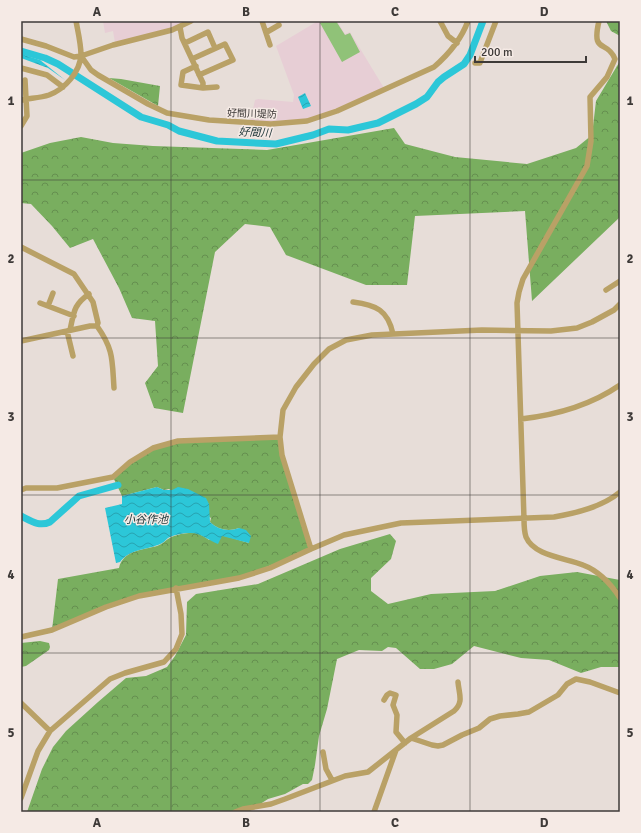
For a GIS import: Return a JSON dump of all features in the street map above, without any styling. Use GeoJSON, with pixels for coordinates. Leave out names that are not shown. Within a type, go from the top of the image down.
{"type":"FeatureCollection","features":[{"type":"Feature","properties":{"kind":"street"},"geometry":{"type":"LineString","coordinates":[[23,99],[50,94],[64,86],[73,76],[80,58],[80,44],[76,21]]}},
{"type":"Feature","properties":{"kind":"street"},"geometry":{"type":"LineString","coordinates":[[21,39],[80,58],[113,45],[180,27],[191,21]]}},
{"type":"Feature","properties":{"kind":"street"},"geometry":{"type":"LineString","coordinates":[[262,21],[270,44]]}},
{"type":"Feature","properties":{"kind":"street"},"geometry":{"type":"LineString","coordinates":[[449,21],[441,23],[448,36],[457,43]]}},
{"type":"Feature","properties":{"kind":"street","name":"好間川堤防"},"geometry":{"type":"LineString","coordinates":[[80,58],[98,75],[148,104],[168,113],[209,120],[271,124],[307,121],[337,111],[434,67],[457,43],[468,21]]}},
{"type":"Feature","properties":{"kind":"street"},"geometry":{"type":"LineString","coordinates":[[475,63],[480,63],[482,60],[496,21]]}},
{"type":"Feature","properties":{"kind":"street"},"geometry":{"type":"LineString","coordinates":[[598,21],[596,39],[598,44],[613,54],[615,59],[607,77],[590,97],[591,141],[587,166],[522,279],[517,303],[524,519],[526,538],[535,548],[585,565],[610,584],[620,598]]}},
{"type":"Feature","properties":{"kind":"street"},"geometry":{"type":"LineString","coordinates":[[266,32],[279,25]]}},
{"type":"Feature","properties":{"kind":"street"},"geometry":{"type":"LineString","coordinates":[[180,27],[182,38],[200,75],[203,88]]}},
{"type":"Feature","properties":{"kind":"street"},"geometry":{"type":"LineString","coordinates":[[185,43],[208,32],[215,48]]}},
{"type":"Feature","properties":{"kind":"street"},"geometry":{"type":"LineString","coordinates":[[192,59],[225,44],[233,60],[200,75]]}},
{"type":"Feature","properties":{"kind":"street"},"geometry":{"type":"LineString","coordinates":[[421,69],[449,52]]}},
{"type":"Feature","properties":{"kind":"street"},"geometry":{"type":"LineString","coordinates":[[196,66],[183,72],[181,85],[203,88],[217,87]]}},
{"type":"Feature","properties":{"kind":"street"},"geometry":{"type":"LineString","coordinates":[[21,68],[47,75],[64,86]]}},
{"type":"Feature","properties":{"kind":"street"},"geometry":{"type":"LineString","coordinates":[[21,126],[27,116],[23,99],[25,80]]}},
{"type":"Feature","properties":{"kind":"street"},"geometry":{"type":"LineString","coordinates":[[21,247],[74,274],[89,294],[93,302],[98,323],[97,326],[112,352],[114,388]]}},
{"type":"Feature","properties":{"kind":"street"},"geometry":{"type":"LineString","coordinates":[[606,290],[620,281]]}},
{"type":"Feature","properties":{"kind":"street"},"geometry":{"type":"LineString","coordinates":[[48,306],[52,293]]}},
{"type":"Feature","properties":{"kind":"street"},"geometry":{"type":"LineString","coordinates":[[73,356],[69,330],[79,300],[89,294]]}},
{"type":"Feature","properties":{"kind":"street"},"geometry":{"type":"LineString","coordinates":[[353,302],[369,304],[378,308],[391,324],[393,334]]}},
{"type":"Feature","properties":{"kind":"street"},"geometry":{"type":"LineString","coordinates":[[40,303],[74,316]]}},
{"type":"Feature","properties":{"kind":"street"},"geometry":{"type":"LineString","coordinates":[[311,549],[282,455],[280,437],[283,410],[300,382],[314,364],[329,349],[346,340],[372,335],[482,330],[552,331],[577,328],[614,310],[620,304]]}},
{"type":"Feature","properties":{"kind":"street"},"geometry":{"type":"LineString","coordinates":[[21,342],[69,330],[97,326]]}},
{"type":"Feature","properties":{"kind":"street"},"geometry":{"type":"LineString","coordinates":[[521,419],[567,411],[608,393],[620,385]]}},
{"type":"Feature","properties":{"kind":"street"},"geometry":{"type":"LineString","coordinates":[[21,490],[26,488],[57,488],[112,477],[130,462],[153,448],[178,441],[280,437]]}},
{"type":"Feature","properties":{"kind":"street"},"geometry":{"type":"LineString","coordinates":[[21,637],[52,630],[106,607],[139,596],[176,588],[238,578],[270,568],[344,535],[400,523],[554,517],[572,514],[613,498],[620,492]]}},
{"type":"Feature","properties":{"kind":"street"},"geometry":{"type":"LineString","coordinates":[[21,798],[38,751],[50,732],[110,679],[125,673],[164,662],[176,649],[182,634],[181,614],[176,588]]}},
{"type":"Feature","properties":{"kind":"street"},"geometry":{"type":"LineString","coordinates":[[411,738],[434,745],[443,746],[462,735],[480,728],[490,719],[529,712],[558,695],[567,684],[576,679],[586,680],[620,693]]}},
{"type":"Feature","properties":{"kind":"street"},"geometry":{"type":"LineString","coordinates":[[235,812],[285,799],[350,774],[368,772],[405,742],[454,711],[459,706],[458,682]]}},
{"type":"Feature","properties":{"kind":"street"},"geometry":{"type":"LineString","coordinates":[[384,700],[390,693],[396,695],[393,705],[397,715],[396,732],[405,742]]}},
{"type":"Feature","properties":{"kind":"street"},"geometry":{"type":"LineString","coordinates":[[21,703],[50,732]]}},
{"type":"Feature","properties":{"kind":"street"},"geometry":{"type":"LineString","coordinates":[[374,812],[396,750]]}},
{"type":"Feature","properties":{"kind":"street"},"geometry":{"type":"LineString","coordinates":[[323,752],[325,766],[332,780]]}},
{"type":"Feature","properties":{"kind":"shaded area"},"geometry":{"type":"Polygon","coordinates":[[[103,21],[187,21],[169,29],[115,43],[113,31],[105,33],[103,21]]]}},
{"type":"Feature","properties":{"kind":"shaded area"},"geometry":{"type":"Polygon","coordinates":[[[318,21],[337,21],[345,34],[350,32],[384,88],[307,121],[250,123],[255,100],[293,102],[294,95],[276,46],[318,21]]]}},
{"type":"Feature","properties":{"kind":"green space"},"geometry":{"type":"Polygon","coordinates":[[[324,21],[336,21],[345,35],[350,33],[360,52],[342,62],[320,23],[324,21]]]}},
{"type":"Feature","properties":{"kind":"green space"},"geometry":{"type":"Polygon","coordinates":[[[606,21],[620,21],[620,36],[611,31],[606,21]]]}},
{"type":"Feature","properties":{"kind":"green space"},"geometry":{"type":"Polygon","coordinates":[[[620,61],[620,217],[532,301],[525,211],[415,216],[407,285],[366,285],[286,255],[270,227],[245,224],[215,252],[183,413],[154,408],[145,383],[158,366],[155,321],[132,318],[119,288],[93,239],[70,248],[31,204],[21,203],[21,153],[50,143],[81,137],[113,143],[153,146],[267,150],[394,128],[405,144],[455,157],[527,164],[576,148],[592,135],[596,101],[620,61]]]}},
{"type":"Feature","properties":{"kind":"green space"},"geometry":{"type":"Polygon","coordinates":[[[109,78],[160,86],[158,106],[109,78]]]}},
{"type":"Feature","properties":{"kind":"green space"},"geometry":{"type":"Polygon","coordinates":[[[280,437],[282,455],[311,549],[239,578],[139,596],[52,630],[58,579],[119,568],[121,562],[129,554],[157,546],[178,535],[192,533],[209,540],[222,535],[249,543],[239,528],[228,530],[216,527],[210,522],[211,518],[169,489],[164,490],[157,487],[122,496],[113,477],[153,448],[178,441],[280,437]]]}},
{"type":"Feature","properties":{"kind":"green space"},"geometry":{"type":"Polygon","coordinates":[[[390,534],[396,541],[391,559],[371,578],[371,591],[388,604],[431,594],[495,591],[540,576],[577,572],[620,580],[620,667],[601,667],[581,673],[549,660],[521,658],[474,646],[452,664],[434,669],[420,669],[396,648],[388,647],[382,651],[359,650],[337,659],[327,709],[319,736],[312,780],[308,784],[303,784],[285,794],[268,799],[248,812],[27,812],[42,769],[53,747],[66,731],[126,678],[146,676],[167,667],[175,656],[186,635],[187,602],[196,594],[258,584],[340,549],[390,534]]]}},
{"type":"Feature","properties":{"kind":"green space"},"geometry":{"type":"Polygon","coordinates":[[[40,641],[49,643],[49,650],[26,666],[21,667],[21,643],[40,641]]]}},
{"type":"Feature","properties":{"kind":"water"},"geometry":{"type":"Polygon","coordinates":[[[21,54],[40,60],[65,80],[48,68],[21,58],[21,54]]]}},
{"type":"Feature","properties":{"kind":"water"},"geometry":{"type":"Polygon","coordinates":[[[305,93],[311,106],[303,109],[298,97],[305,93]]]}},
{"type":"Feature","properties":{"kind":"water","name":"小谷作池"},"geometry":{"type":"Polygon","coordinates":[[[157,487],[164,490],[172,490],[178,487],[188,489],[206,498],[209,504],[210,522],[216,527],[224,530],[239,528],[246,530],[251,536],[249,543],[222,536],[218,544],[197,534],[184,533],[170,537],[158,545],[133,552],[120,562],[116,563],[105,508],[122,504],[122,496],[157,487]]]}},
{"type":"Feature","properties":{"kind":"waterway","name":"好間川"},"geometry":{"type":"LineString","coordinates":[[21,51],[45,58],[58,64],[141,117],[168,125],[179,131],[217,141],[276,144],[313,135],[329,129],[348,130],[378,123],[416,104],[427,97],[438,82],[464,64],[470,55],[483,21]]}},
{"type":"Feature","properties":{"kind":"waterway"},"geometry":{"type":"LineString","coordinates":[[21,516],[39,524],[50,522],[79,496],[118,485]]}}]}
